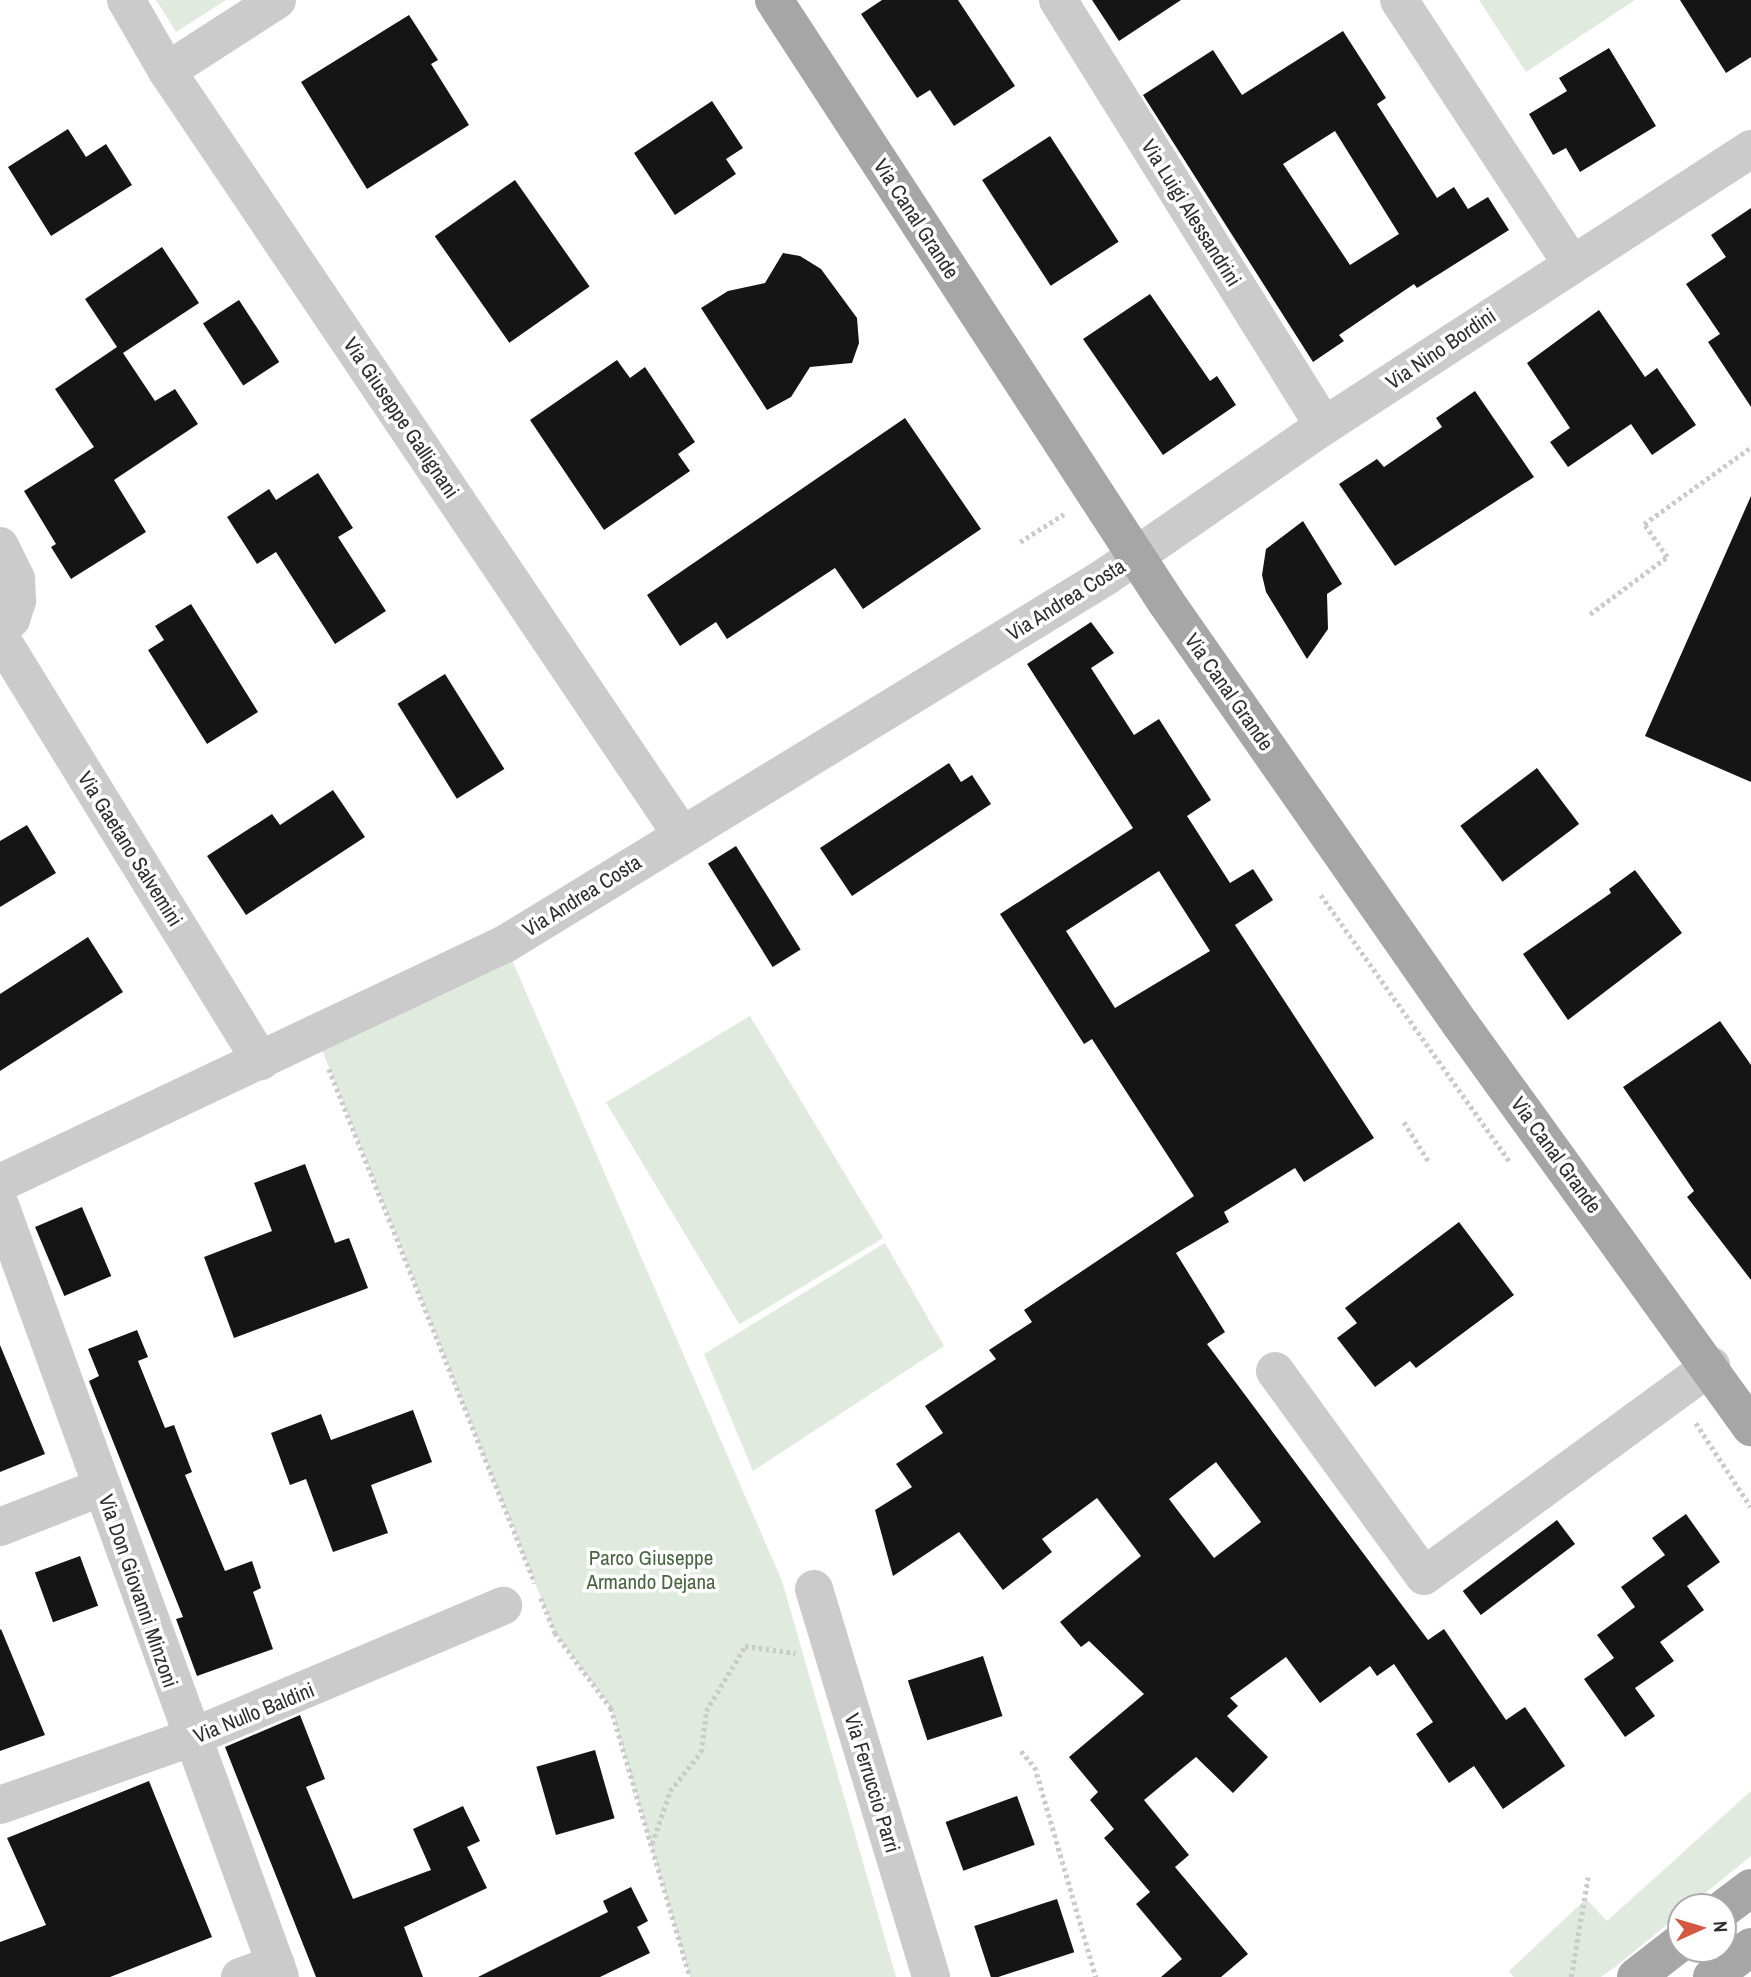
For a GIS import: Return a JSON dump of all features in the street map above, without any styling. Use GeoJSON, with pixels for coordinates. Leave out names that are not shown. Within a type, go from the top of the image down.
{"type":"FeatureCollection","features":[{"type":"Feature","properties":{"kind":"main road","name":"Via Canal Grande"},"geometry":{"type":"LineString","coordinates":[[774,0],[1135,557],[1461,1025],[1711,1366],[1751,1427]]}},
{"type":"Feature","properties":{"kind":"main road"},"geometry":{"type":"LineString","coordinates":[[1712,1977],[1751,1947]]}},
{"type":"Feature","properties":{"kind":"main road"},"geometry":{"type":"LineString","coordinates":[[1636,1977],[1667,1953]]}},
{"type":"Feature","properties":{"kind":"street","name":"Via Giuseppe Gallignani"},"geometry":{"type":"LineString","coordinates":[[126,0],[167,71],[681,834]]}},
{"type":"Feature","properties":{"kind":"street"},"geometry":{"type":"LineString","coordinates":[[167,71],[276,0]]}},
{"type":"Feature","properties":{"kind":"street","name":"Via Luigi Alessandrini"},"geometry":{"type":"LineString","coordinates":[[1058,0],[1324,426]]}},
{"type":"Feature","properties":{"kind":"street"},"geometry":{"type":"LineString","coordinates":[[1399,0],[1571,263]]}},
{"type":"Feature","properties":{"kind":"street","name":"Via Nino Bordini"},"geometry":{"type":"LineString","coordinates":[[1135,557],[1324,426],[1571,263],[1751,149]]}},
{"type":"Feature","properties":{"kind":"street"},"geometry":{"type":"LineString","coordinates":[[0,546],[16,579],[17,601],[11,619],[0,629]]}},
{"type":"Feature","properties":{"kind":"street","name":"Via Andrea Costa"},"geometry":{"type":"LineString","coordinates":[[0,1183],[505,944],[1135,557]]}},
{"type":"Feature","properties":{"kind":"street","name":"Via Gaetano Salvemini"},"geometry":{"type":"LineString","coordinates":[[0,637],[261,1061]]}},
{"type":"Feature","properties":{"kind":"street","name":"Via Don Giovanni Minzoni"},"geometry":{"type":"LineString","coordinates":[[0,1205],[190,1738],[278,1970]]}},
{"type":"Feature","properties":{"kind":"street"},"geometry":{"type":"LineString","coordinates":[[1275,1371],[1424,1576],[1711,1366]]}},
{"type":"Feature","properties":{"kind":"street"},"geometry":{"type":"LineString","coordinates":[[0,1527],[102,1487]]}},
{"type":"Feature","properties":{"kind":"street","name":"Via Ferruccio Parri"},"geometry":{"type":"LineString","coordinates":[[814,1589],[931,1977]]}},
{"type":"Feature","properties":{"kind":"street","name":"Via Nullo Baldini"},"geometry":{"type":"LineString","coordinates":[[0,1805],[190,1738],[503,1606]]}},
{"type":"Feature","properties":{"kind":"street"},"geometry":{"type":"LineString","coordinates":[[240,1977],[278,1970]]}},
{"type":"Feature","properties":{"kind":"path"},"geometry":{"type":"LineString","coordinates":[[1590,614],[1667,557],[1644,524],[1751,447]]}},
{"type":"Feature","properties":{"kind":"path"},"geometry":{"type":"LineString","coordinates":[[1020,542],[1064,513]]}},
{"type":"Feature","properties":{"kind":"path"},"geometry":{"type":"LineString","coordinates":[[1339,923],[1431,1057]]}},
{"type":"Feature","properties":{"kind":"path"},"geometry":{"type":"LineString","coordinates":[[316,1035],[555,1633],[611,1708],[690,1977]]}},
{"type":"Feature","properties":{"kind":"path"},"geometry":{"type":"LineString","coordinates":[[1404,1122],[1429,1162]]}},
{"type":"Feature","properties":{"kind":"path"},"geometry":{"type":"LineString","coordinates":[[1707,1441],[1751,1507]]}},
{"type":"Feature","properties":{"kind":"path"},"geometry":{"type":"LineString","coordinates":[[652,1845],[670,1791],[701,1752],[706,1711],[745,1646],[802,1654],[830,1643]]}},
{"type":"Feature","properties":{"kind":"path"},"geometry":{"type":"LineString","coordinates":[[1021,1751],[1035,1767],[1096,1977]]}},
{"type":"Feature","properties":{"kind":"path"},"geometry":{"type":"LineString","coordinates":[[1571,1977],[1588,1877]]}},
{"type":"Feature","properties":{"kind":"green space"},"geometry":{"type":"Polygon","coordinates":[[[156,0],[226,0],[176,32],[156,0]]]}},
{"type":"Feature","properties":{"kind":"green space"},"geometry":{"type":"Polygon","coordinates":[[[1479,0],[1635,0],[1526,72],[1479,0]]]}},
{"type":"Feature","properties":{"kind":"green space","name":"Parco Giuseppe Armando Dejana"},"geometry":{"type":"Polygon","coordinates":[[[505,944],[782,1581],[896,1977],[690,1977],[611,1708],[555,1633],[316,1035],[505,944]]]}},
{"type":"Feature","properties":{"kind":"green space"},"geometry":{"type":"Polygon","coordinates":[[[750,1016],[883,1238],[739,1325],[606,1103],[750,1016]]]}},
{"type":"Feature","properties":{"kind":"green space"},"geometry":{"type":"Polygon","coordinates":[[[885,1243],[944,1346],[753,1471],[704,1354],[885,1243]]]}},
{"type":"Feature","properties":{"kind":"green space"},"geometry":{"type":"Polygon","coordinates":[[[1751,1791],[1751,1856],[1705,1893],[1667,1893],[1667,1924],[1615,1967],[1601,1977],[1514,1977],[1509,1971],[1586,1899],[1607,1921],[1751,1791]]]}},
{"type":"Feature","properties":{"kind":"building"},"geometry":{"type":"Polygon","coordinates":[[[882,0],[958,0],[1015,86],[954,126],[930,90],[917,98],[861,14],[882,0]]]}},
{"type":"Feature","properties":{"kind":"building"},"geometry":{"type":"Polygon","coordinates":[[[1092,0],[1181,0],[1119,41],[1092,0]]]}},
{"type":"Feature","properties":{"kind":"building"},"geometry":{"type":"Polygon","coordinates":[[[1680,0],[1751,0],[1751,57],[1726,73],[1680,0]]]}},
{"type":"Feature","properties":{"kind":"building"},"geometry":{"type":"Polygon","coordinates":[[[409,15],[438,60],[431,64],[469,125],[367,189],[301,82],[409,15]]]}},
{"type":"Feature","properties":{"kind":"building"},"geometry":{"type":"Polygon","coordinates":[[[1343,31],[1386,98],[1377,104],[1437,198],[1454,187],[1468,209],[1488,197],[1509,230],[1417,288],[1414,284],[1339,335],[1344,341],[1313,362],[1143,95],[1213,50],[1242,95],[1343,31]],[[1335,131],[1283,164],[1350,265],[1399,234],[1335,131]]]}},
{"type":"Feature","properties":{"kind":"building"},"geometry":{"type":"Polygon","coordinates":[[[1609,48],[1656,126],[1580,172],[1566,148],[1553,155],[1529,114],[1567,91],[1559,78],[1609,48]]]}},
{"type":"Feature","properties":{"kind":"building"},"geometry":{"type":"Polygon","coordinates":[[[712,101],[743,148],[726,159],[736,174],[675,215],[634,153],[712,101]]]}},
{"type":"Feature","properties":{"kind":"building"},"geometry":{"type":"Polygon","coordinates":[[[68,129],[86,157],[106,144],[132,185],[51,236],[8,167],[68,129]]]}},
{"type":"Feature","properties":{"kind":"building"},"geometry":{"type":"Polygon","coordinates":[[[1050,136],[1119,242],[1051,286],[982,180],[1050,136]]]}},
{"type":"Feature","properties":{"kind":"building"},"geometry":{"type":"Polygon","coordinates":[[[515,180],[590,286],[509,343],[435,236],[515,180]]]}},
{"type":"Feature","properties":{"kind":"building"},"geometry":{"type":"Polygon","coordinates":[[[1751,208],[1751,407],[1708,342],[1720,334],[1686,284],[1726,257],[1711,235],[1751,208]]]}},
{"type":"Feature","properties":{"kind":"building"},"geometry":{"type":"Polygon","coordinates":[[[162,247],[199,303],[123,353],[155,401],[175,389],[198,424],[114,480],[146,532],[71,579],[51,547],[56,544],[24,491],[94,447],[55,389],[117,347],[85,299],[162,247]]]}},
{"type":"Feature","properties":{"kind":"building"},"geometry":{"type":"Polygon","coordinates":[[[783,253],[800,256],[821,269],[857,318],[859,343],[852,363],[810,367],[791,397],[767,410],[701,308],[728,291],[765,283],[783,253]]]}},
{"type":"Feature","properties":{"kind":"building"},"geometry":{"type":"Polygon","coordinates":[[[1150,294],[1210,381],[1217,376],[1236,405],[1163,455],[1083,339],[1150,294]]]}},
{"type":"Feature","properties":{"kind":"building"},"geometry":{"type":"Polygon","coordinates":[[[239,300],[279,362],[243,385],[203,323],[239,300]]]}},
{"type":"Feature","properties":{"kind":"building"},"geometry":{"type":"Polygon","coordinates":[[[1599,310],[1645,377],[1657,368],[1696,425],[1652,455],[1631,424],[1568,467],[1550,442],[1570,428],[1527,363],[1599,310]]]}},
{"type":"Feature","properties":{"kind":"building"},"geometry":{"type":"Polygon","coordinates":[[[617,360],[630,378],[645,367],[695,442],[678,454],[690,471],[604,530],[530,420],[617,360]]]}},
{"type":"Feature","properties":{"kind":"building"},"geometry":{"type":"Polygon","coordinates":[[[1475,391],[1534,477],[1395,566],[1339,484],[1377,459],[1384,467],[1442,427],[1436,418],[1475,391]]]}},
{"type":"Feature","properties":{"kind":"building"},"geometry":{"type":"Polygon","coordinates":[[[905,418],[981,529],[863,609],[835,568],[727,639],[716,622],[680,646],[647,595],[905,418]]]}},
{"type":"Feature","properties":{"kind":"building"},"geometry":{"type":"Polygon","coordinates":[[[318,473],[353,528],[338,537],[386,611],[335,644],[276,552],[257,564],[227,517],[269,489],[276,500],[318,473]]]}},
{"type":"Feature","properties":{"kind":"building"},"geometry":{"type":"Polygon","coordinates":[[[1751,496],[1751,782],[1645,736],[1751,496]]]}},
{"type":"Feature","properties":{"kind":"building"},"geometry":{"type":"Polygon","coordinates":[[[1303,521],[1342,584],[1327,594],[1328,629],[1307,659],[1266,592],[1262,575],[1266,549],[1303,521]]]}},
{"type":"Feature","properties":{"kind":"building"},"geometry":{"type":"Polygon","coordinates":[[[191,604],[258,712],[207,744],[148,650],[164,640],[155,626],[191,604]]]}},
{"type":"Feature","properties":{"kind":"building"},"geometry":{"type":"Polygon","coordinates":[[[1091,622],[1114,653],[1091,668],[1134,735],[1159,719],[1211,800],[1187,816],[1230,883],[1253,869],[1273,900],[1235,925],[1374,1138],[1304,1182],[1295,1168],[1224,1212],[1229,1222],[1176,1253],[1225,1332],[1207,1344],[1428,1640],[1444,1629],[1506,1720],[1525,1707],[1565,1766],[1503,1809],[1474,1766],[1449,1783],[1416,1734],[1433,1722],[1394,1664],[1377,1676],[1370,1666],[1320,1703],[1286,1657],[1230,1698],[1238,1706],[1227,1716],[1268,1757],[1233,1793],[1196,1757],[1144,1800],[1189,1855],[1175,1867],[1248,1954],[1221,1977],[1161,1977],[1182,1959],[1136,1904],[1150,1892],[1104,1838],[1114,1829],[1090,1800],[1098,1792],[1069,1757],[1144,1694],[1089,1641],[1081,1647],[1060,1622],[1141,1556],[1097,1498],[1042,1539],[1052,1552],[1003,1590],[959,1532],[893,1576],[875,1510],[912,1487],[896,1464],[943,1433],[925,1406],[996,1359],[989,1350],[1032,1322],[1024,1310],[1194,1196],[1092,1039],[1084,1044],[1000,914],[1133,828],[1027,664],[1091,622]],[[1159,871],[1066,931],[1115,1008],[1210,951],[1159,871]],[[1216,1462],[1169,1499],[1214,1558],[1261,1522],[1216,1462]]]}},
{"type":"Feature","properties":{"kind":"building"},"geometry":{"type":"Polygon","coordinates":[[[445,674],[504,769],[457,799],[398,704],[445,674]]]}},
{"type":"Feature","properties":{"kind":"building"},"geometry":{"type":"Polygon","coordinates":[[[949,763],[961,782],[972,775],[991,804],[852,896],[820,848],[949,763]]]}},
{"type":"Feature","properties":{"kind":"building"},"geometry":{"type":"Polygon","coordinates":[[[1537,768],[1579,824],[1502,882],[1460,826],[1537,768]]]}},
{"type":"Feature","properties":{"kind":"building"},"geometry":{"type":"Polygon","coordinates":[[[333,790],[365,837],[246,915],[207,856],[272,814],[280,825],[333,790]]]}},
{"type":"Feature","properties":{"kind":"building"},"geometry":{"type":"Polygon","coordinates":[[[27,825],[56,873],[0,907],[0,841],[27,825]]]}},
{"type":"Feature","properties":{"kind":"building"},"geometry":{"type":"Polygon","coordinates":[[[736,846],[801,949],[773,967],[708,863],[736,846]]]}},
{"type":"Feature","properties":{"kind":"building"},"geometry":{"type":"Polygon","coordinates":[[[1635,870],[1682,933],[1568,1020],[1523,954],[1611,893],[1609,889],[1635,870]]]}},
{"type":"Feature","properties":{"kind":"building"},"geometry":{"type":"Polygon","coordinates":[[[88,937],[123,992],[0,1071],[0,994],[88,937]]]}},
{"type":"Feature","properties":{"kind":"building"},"geometry":{"type":"Polygon","coordinates":[[[1720,1021],[1751,1065],[1751,1280],[1687,1197],[1694,1191],[1623,1087],[1720,1021]]]}},
{"type":"Feature","properties":{"kind":"building"},"geometry":{"type":"Polygon","coordinates":[[[305,1164],[335,1243],[349,1238],[368,1288],[234,1338],[204,1257],[272,1231],[254,1183],[305,1164]]]}},
{"type":"Feature","properties":{"kind":"building"},"geometry":{"type":"Polygon","coordinates":[[[82,1207],[111,1276],[64,1296],[35,1227],[82,1207]]]}},
{"type":"Feature","properties":{"kind":"building"},"geometry":{"type":"Polygon","coordinates":[[[1459,1222],[1514,1295],[1416,1368],[1410,1361],[1375,1387],[1337,1338],[1357,1323],[1345,1308],[1459,1222]]]}},
{"type":"Feature","properties":{"kind":"building"},"geometry":{"type":"Polygon","coordinates":[[[137,1330],[148,1357],[138,1361],[165,1428],[174,1425],[192,1472],[185,1475],[225,1571],[252,1561],[261,1588],[253,1592],[273,1649],[197,1676],[176,1619],[183,1617],[89,1381],[99,1376],[88,1349],[137,1330]]]}},
{"type":"Feature","properties":{"kind":"building"},"geometry":{"type":"Polygon","coordinates":[[[0,1345],[45,1454],[0,1472],[0,1345]]]}},
{"type":"Feature","properties":{"kind":"building"},"geometry":{"type":"Polygon","coordinates":[[[413,1410],[432,1462],[371,1485],[388,1533],[333,1552],[306,1479],[290,1485],[271,1433],[321,1414],[331,1440],[413,1410]]]}},
{"type":"Feature","properties":{"kind":"building"},"geometry":{"type":"Polygon","coordinates":[[[1686,1514],[1720,1562],[1687,1586],[1704,1610],[1660,1642],[1674,1661],[1635,1688],[1655,1716],[1625,1737],[1584,1679],[1614,1658],[1597,1635],[1635,1607],[1621,1587],[1665,1555],[1652,1538],[1686,1514]]]}},
{"type":"Feature","properties":{"kind":"building"},"geometry":{"type":"Polygon","coordinates":[[[1557,1520],[1575,1544],[1481,1615],[1463,1591],[1557,1520]]]}},
{"type":"Feature","properties":{"kind":"building"},"geometry":{"type":"Polygon","coordinates":[[[80,1556],[98,1606],[53,1622],[35,1572],[80,1556]]]}},
{"type":"Feature","properties":{"kind":"building"},"geometry":{"type":"Polygon","coordinates":[[[0,1630],[45,1735],[0,1751],[0,1630]]]}},
{"type":"Feature","properties":{"kind":"building"},"geometry":{"type":"Polygon","coordinates":[[[983,1656],[1002,1716],[927,1740],[908,1680],[983,1656]]]}},
{"type":"Feature","properties":{"kind":"building"},"geometry":{"type":"Polygon","coordinates":[[[300,1715],[325,1779],[306,1787],[353,1899],[431,1870],[413,1829],[463,1806],[480,1841],[467,1847],[487,1888],[404,1927],[423,1977],[316,1977],[225,1747],[300,1715]]]}},
{"type":"Feature","properties":{"kind":"building"},"geometry":{"type":"Polygon","coordinates":[[[595,1750],[615,1818],[556,1835],[536,1767],[595,1750]]]}},
{"type":"Feature","properties":{"kind":"building"},"geometry":{"type":"Polygon","coordinates":[[[149,1781],[212,1937],[110,1977],[0,1977],[0,1942],[46,1925],[7,1838],[149,1781]]]}},
{"type":"Feature","properties":{"kind":"building"},"geometry":{"type":"Polygon","coordinates":[[[1017,1796],[1035,1845],[963,1871],[946,1822],[1017,1796]]]}},
{"type":"Feature","properties":{"kind":"building"},"geometry":{"type":"Polygon","coordinates":[[[631,1887],[648,1921],[637,1927],[650,1953],[600,1977],[478,1977],[608,1912],[603,1901],[631,1887]]]}},
{"type":"Feature","properties":{"kind":"building"},"geometry":{"type":"Polygon","coordinates":[[[1057,1899],[1074,1952],[991,1977],[974,1926],[1057,1899]]]}}]}
